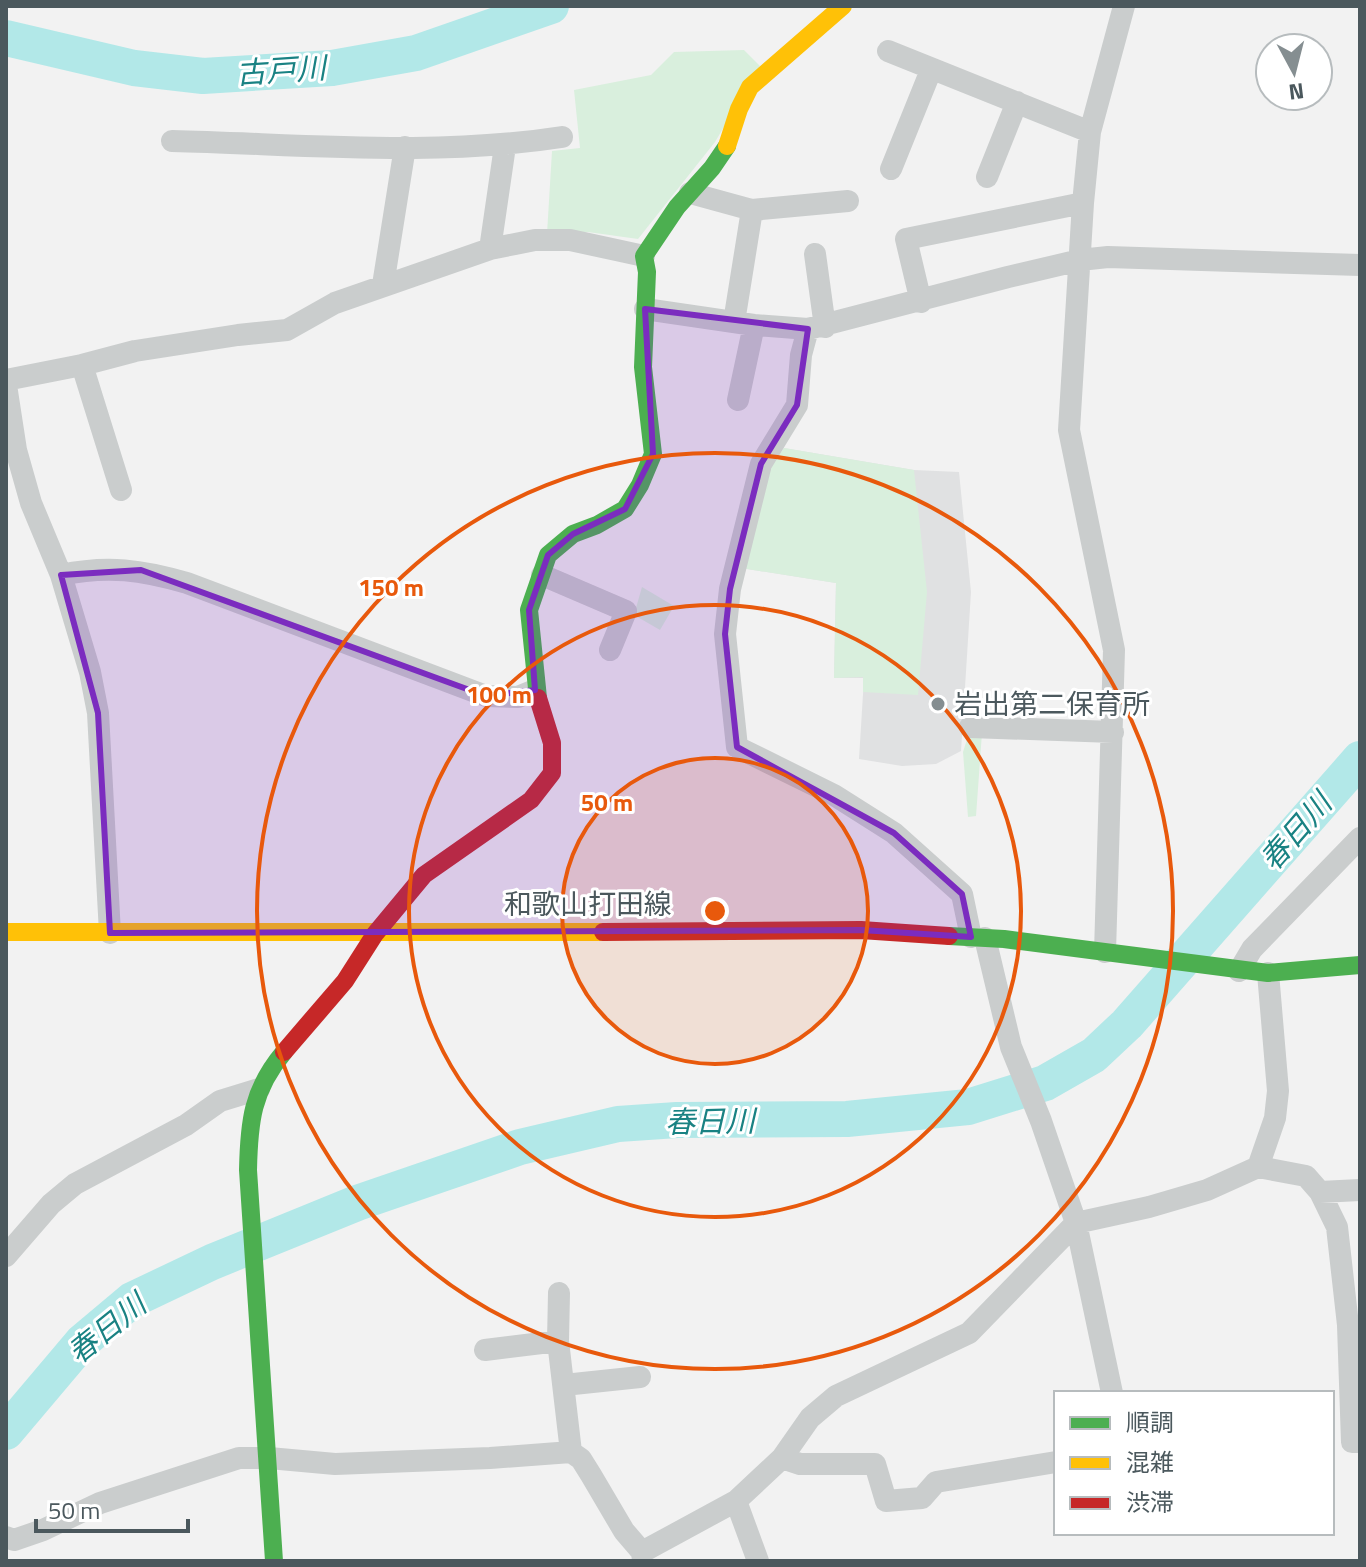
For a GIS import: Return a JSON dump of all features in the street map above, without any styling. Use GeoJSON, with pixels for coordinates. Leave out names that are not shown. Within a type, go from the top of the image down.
{"type":"FeatureCollection","features":[{"type":"Feature","properties":{"kind":"street"},"geometry":{"type":"LineString","coordinates":[[274,1561],[248,1170],[249,1123],[259,1089],[273,1065],[345,981],[375,934],[424,875],[531,800],[552,773],[552,743],[535,690],[529,610],[548,555],[573,534],[625,509],[640,485],[653,454],[643,367],[647,272],[644,256],[677,207],[712,168],[731,139],[739,109],[750,87],[843,6]]}},
{"type":"Feature","properties":{"kind":"street"},"geometry":{"type":"LineString","coordinates":[[1105,952],[1114,650],[1069,430],[1090,132],[1124,6]]}},
{"type":"Feature","properties":{"kind":"street"},"geometry":{"type":"LineString","coordinates":[[888,51],[1090,132]]}},
{"type":"Feature","properties":{"kind":"street"},"geometry":{"type":"LineString","coordinates":[[891,169],[931,70]]}},
{"type":"Feature","properties":{"kind":"street"},"geometry":{"type":"LineString","coordinates":[[987,177],[1017,102]]}},
{"type":"Feature","properties":{"kind":"street"},"geometry":{"type":"LineString","coordinates":[[172,141],[405,147],[505,146],[562,137]]}},
{"type":"Feature","properties":{"kind":"street"},"geometry":{"type":"LineString","coordinates":[[490,249],[505,146]]}},
{"type":"Feature","properties":{"kind":"street"},"geometry":{"type":"LineString","coordinates":[[383,285],[405,147]]}},
{"type":"Feature","properties":{"kind":"street"},"geometry":{"type":"LineString","coordinates":[[690,193],[752,210],[848,201]]}},
{"type":"Feature","properties":{"kind":"street"},"geometry":{"type":"LineString","coordinates":[[921,302],[906,239],[1083,203]]}},
{"type":"Feature","properties":{"kind":"street"},"geometry":{"type":"LineString","coordinates":[[738,400],[752,210]]}},
{"type":"Feature","properties":{"kind":"street"},"geometry":{"type":"LineString","coordinates":[[110,933],[98,713],[90,672],[61,575],[31,503],[16,450],[6,383],[135,351],[287,330],[335,303],[383,285],[490,249],[535,240],[570,240],[644,256]]}},
{"type":"Feature","properties":{"kind":"street"},"geometry":{"type":"LineString","coordinates":[[815,254],[817,328],[801,355],[797,405],[761,464],[730,589],[725,634],[737,747],[834,795],[894,833],[962,894],[1011,1047],[1041,1121],[1076,1223],[1112,1391]]}},
{"type":"Feature","properties":{"kind":"street"},"geometry":{"type":"LineString","coordinates":[[645,309],[744,324],[817,328],[1080,260],[1184,257],[1360,265]]}},
{"type":"Feature","properties":{"kind":"street"},"geometry":{"type":"LineString","coordinates":[[82,365],[121,490]]}},
{"type":"Feature","properties":{"kind":"street"},"geometry":{"type":"LineString","coordinates":[[61,575],[82,570],[141,570],[187,583],[486,696],[518,697],[535,690]]}},
{"type":"Feature","properties":{"kind":"street"},"geometry":{"type":"LineString","coordinates":[[542,575],[626,611],[610,650]]}},
{"type":"Feature","properties":{"kind":"street"},"geometry":{"type":"LineString","coordinates":[[970,727],[1113,732]]}},
{"type":"Feature","properties":{"kind":"street"},"geometry":{"type":"LineString","coordinates":[[1235,970],[1360,838]]}},
{"type":"Feature","properties":{"kind":"street","name":"和歌山打田線"},"geometry":{"type":"LineString","coordinates":[[6,932],[375,934],[861,930],[978,937],[1268,973],[1360,965]]}},
{"type":"Feature","properties":{"kind":"street"},"geometry":{"type":"LineString","coordinates":[[1258,1167],[1275,1118],[1278,1091],[1268,973]]}},
{"type":"Feature","properties":{"kind":"street"},"geometry":{"type":"LineString","coordinates":[[6,1256],[51,1204],[75,1184],[186,1125],[220,1101],[259,1089]]}},
{"type":"Feature","properties":{"kind":"street"},"geometry":{"type":"LineString","coordinates":[[10,1546],[100,1503],[239,1458],[335,1464],[571,1452],[581,1459],[642,1557],[736,1501],[782,1458],[810,1418],[836,1396],[969,1333],[1076,1223],[1207,1190],[1258,1167],[1306,1176],[1320,1192],[1337,1227],[1348,1325],[1341,1417],[1352,1442],[1360,1442]]}},
{"type":"Feature","properties":{"kind":"street"},"geometry":{"type":"LineString","coordinates":[[1320,1192],[1360,1190]]}},
{"type":"Feature","properties":{"kind":"street"},"geometry":{"type":"LineString","coordinates":[[559,1293],[558,1341],[571,1452]]}},
{"type":"Feature","properties":{"kind":"street"},"geometry":{"type":"LineString","coordinates":[[485,1350],[558,1341]]}},
{"type":"Feature","properties":{"kind":"street"},"geometry":{"type":"LineString","coordinates":[[564,1385],[640,1377]]}},
{"type":"Feature","properties":{"kind":"street"},"geometry":{"type":"LineString","coordinates":[[782,1458],[800,1464],[875,1464],[886,1501],[922,1498],[936,1482],[1054,1462]]}},
{"type":"Feature","properties":{"kind":"street"},"geometry":{"type":"LineString","coordinates":[[736,1501],[758,1561]]}},
{"type":"Feature","properties":{"kind":"highlighted area"},"geometry":{"type":"Polygon","coordinates":[[[645,309],[808,329],[797,405],[761,464],[730,589],[725,634],[737,747],[894,833],[962,894],[971,937],[861,930],[110,933],[98,713],[61,575],[141,570],[486,696],[535,690],[529,610],[548,555],[573,534],[625,509],[653,454],[645,309]]]}},
{"type":"Feature","properties":{"kind":"shaded area"},"geometry":{"type":"Polygon","coordinates":[[[784,448],[914,470],[959,472],[971,592],[961,751],[936,764],[902,766],[859,759],[864,678],[834,678],[836,583],[741,568],[784,448]]]}},
{"type":"Feature","properties":{"kind":"green space"},"geometry":{"type":"Polygon","coordinates":[[[744,50],[760,66],[715,142],[638,239],[588,232],[547,234],[552,151],[580,148],[574,90],[651,75],[674,52],[744,50]]]}},
{"type":"Feature","properties":{"kind":"green space"},"geometry":{"type":"Polygon","coordinates":[[[784,448],[914,470],[927,592],[918,695],[863,692],[863,677],[834,678],[836,583],[741,568],[767,472],[784,448]]]}},
{"type":"Feature","properties":{"kind":"green space"},"geometry":{"type":"Polygon","coordinates":[[[642,587],[674,606],[660,630],[634,615],[642,587]]]}},
{"type":"Feature","properties":{"kind":"green space"},"geometry":{"type":"Polygon","coordinates":[[[969,733],[982,733],[976,816],[968,817],[963,752],[969,733]]]}},
{"type":"Feature","properties":{"kind":"waterway","name":"古戸川"},"geometry":{"type":"LineString","coordinates":[[6,38],[134,68],[203,76],[332,68],[416,53],[551,6]]}},
{"type":"Feature","properties":{"kind":"waterway","name":"春日川"},"geometry":{"type":"LineString","coordinates":[[6,1432],[82,1342],[132,1300],[212,1262],[357,1203],[520,1147],[618,1124],[677,1120],[847,1119],[968,1107],[1045,1083],[1094,1055],[1127,1024],[1360,759]]}},
{"type":"Feature","properties":{"kind":"traffic: fast"},"geometry":{"type":"LineString","coordinates":[[538,698],[529,610],[548,555],[573,534],[625,509],[640,485],[653,454],[643,367],[647,272],[644,256],[677,207],[727,146]]}},
{"type":"Feature","properties":{"kind":"traffic: fast"},"geometry":{"type":"LineString","coordinates":[[949,936],[1004,939],[1268,973],[1360,965]]}},
{"type":"Feature","properties":{"kind":"traffic: fast"},"geometry":{"type":"LineString","coordinates":[[274,1561],[248,1170],[254,1107],[265,1080],[284,1052]]}},
{"type":"Feature","properties":{"kind":"traffic: slow"},"geometry":{"type":"LineString","coordinates":[[727,146],[750,87],[843,6]]}},
{"type":"Feature","properties":{"kind":"traffic: slow"},"geometry":{"type":"LineString","coordinates":[[6,932],[603,932]]}},
{"type":"Feature","properties":{"kind":"traffic: jam"},"geometry":{"type":"LineString","coordinates":[[284,1052],[345,981],[375,934],[424,875],[531,800],[552,773],[552,743],[538,698]]}},
{"type":"Feature","properties":{"kind":"traffic: jam"},"geometry":{"type":"LineString","coordinates":[[603,932],[861,930],[949,936]]}},
{"type":"Feature","properties":{"kind":"place","name":"岩出第二保育所"},"geometry":{"type":"Point","coordinates":[938,704]}}]}
